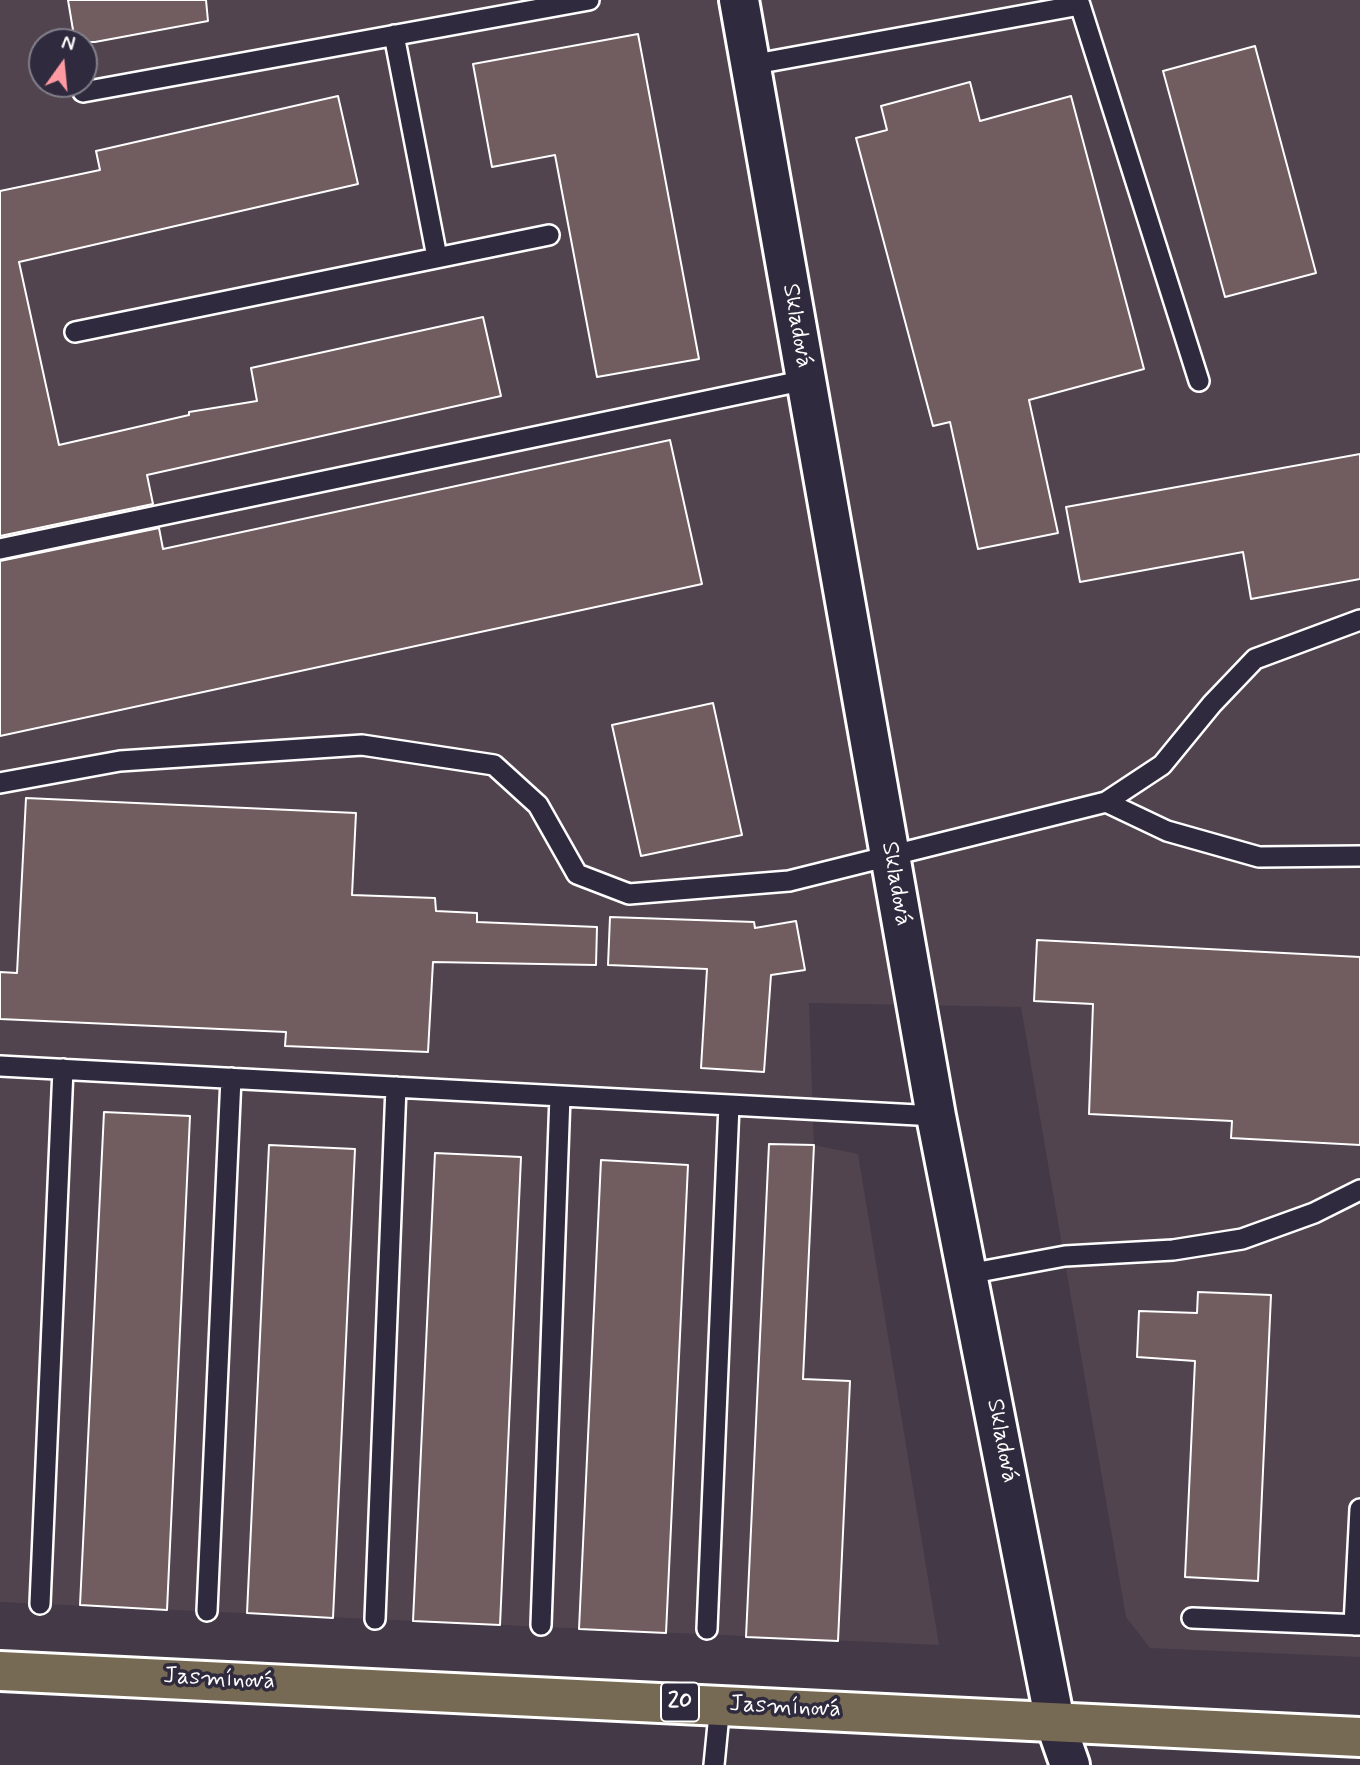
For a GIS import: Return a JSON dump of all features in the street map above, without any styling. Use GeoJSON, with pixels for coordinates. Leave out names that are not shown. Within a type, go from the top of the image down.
{"type":"FeatureCollection","features":[{"type":"Feature","properties":{"kind":"main road","name":"Jasmínová"},"geometry":{"type":"LineString","coordinates":[[0,1671],[1360,1737]]}},
{"type":"Feature","properties":{"kind":"street","name":"Skladová"},"geometry":{"type":"LineString","coordinates":[[739,0],[936,1116],[1055,1722],[1070,1765]]}},
{"type":"Feature","properties":{"kind":"lane"},"geometry":{"type":"LineString","coordinates":[[98,89],[589,0]]}},
{"type":"Feature","properties":{"kind":"lane"},"geometry":{"type":"LineString","coordinates":[[750,65],[1077,2],[1199,381]]}},
{"type":"Feature","properties":{"kind":"lane"},"geometry":{"type":"LineString","coordinates":[[394,35],[437,257]]}},
{"type":"Feature","properties":{"kind":"lane"},"geometry":{"type":"LineString","coordinates":[[75,332],[549,235]]}},
{"type":"Feature","properties":{"kind":"lane"},"geometry":{"type":"LineString","coordinates":[[0,549],[806,380]]}},
{"type":"Feature","properties":{"kind":"lane"},"geometry":{"type":"LineString","coordinates":[[0,783],[120,761],[362,745],[494,765],[538,805],[577,874],[629,894],[789,881],[890,858],[1106,802],[1162,765],[1212,704],[1255,659],[1360,620]]}},
{"type":"Feature","properties":{"kind":"lane"},"geometry":{"type":"LineString","coordinates":[[1106,802],[1167,831],[1259,857],[1360,856]]}},
{"type":"Feature","properties":{"kind":"lane"},"geometry":{"type":"LineString","coordinates":[[0,1066],[936,1116]]}},
{"type":"Feature","properties":{"kind":"lane"},"geometry":{"type":"LineString","coordinates":[[40,1604],[63,1069]]}},
{"type":"Feature","properties":{"kind":"lane"},"geometry":{"type":"LineString","coordinates":[[207,1611],[231,1078]]}},
{"type":"Feature","properties":{"kind":"lane"},"geometry":{"type":"LineString","coordinates":[[375,1619],[396,1087]]}},
{"type":"Feature","properties":{"kind":"lane"},"geometry":{"type":"LineString","coordinates":[[541,1625],[560,1096]]}},
{"type":"Feature","properties":{"kind":"lane"},"geometry":{"type":"LineString","coordinates":[[707,1629],[729,1105]]}},
{"type":"Feature","properties":{"kind":"lane"},"geometry":{"type":"LineString","coordinates":[[968,1274],[1065,1256],[1173,1251],[1242,1240],[1314,1213],[1360,1190]]}},
{"type":"Feature","properties":{"kind":"lane"},"geometry":{"type":"LineString","coordinates":[[1192,1618],[1357,1625],[1360,1510]]}},
{"type":"Feature","properties":{"kind":"lane"},"geometry":{"type":"LineString","coordinates":[[714,1765],[720,1704]]}},
{"type":"Feature","properties":{"kind":"shaded area"},"geometry":{"type":"Polygon","coordinates":[[[0,0],[1360,0],[1360,1657],[1150,1648],[1126,1617],[1021,1007],[809,1003],[814,1145],[858,1154],[939,1645],[0,1602],[0,0]]]}},
{"type":"Feature","properties":{"kind":"building"},"geometry":{"type":"Polygon","coordinates":[[[68,0],[206,0],[208,21],[98,41],[98,28],[73,28],[68,0]]]}},
{"type":"Feature","properties":{"kind":"building"},"geometry":{"type":"Polygon","coordinates":[[[638,34],[699,359],[597,377],[555,155],[492,167],[473,64],[638,34]]]}},
{"type":"Feature","properties":{"kind":"building"},"geometry":{"type":"Polygon","coordinates":[[[1255,46],[1316,273],[1225,297],[1163,71],[1255,46]]]}},
{"type":"Feature","properties":{"kind":"building"},"geometry":{"type":"Polygon","coordinates":[[[970,82],[980,121],[1071,96],[1144,369],[1029,400],[1058,533],[978,549],[950,422],[933,426],[856,138],[887,130],[881,106],[970,82]]]}},
{"type":"Feature","properties":{"kind":"building"},"geometry":{"type":"Polygon","coordinates":[[[338,96],[358,184],[19,262],[59,445],[189,415],[189,412],[257,401],[251,368],[483,317],[501,396],[147,475],[153,504],[0,536],[0,191],[100,170],[96,151],[338,96]]]}},
{"type":"Feature","properties":{"kind":"building"},"geometry":{"type":"Polygon","coordinates":[[[670,440],[702,584],[0,736],[0,561],[159,528],[163,549],[670,440]]]}},
{"type":"Feature","properties":{"kind":"building"},"geometry":{"type":"Polygon","coordinates":[[[1360,454],[1360,579],[1251,599],[1243,552],[1080,582],[1066,507],[1360,454]]]}},
{"type":"Feature","properties":{"kind":"building"},"geometry":{"type":"Polygon","coordinates":[[[713,703],[742,835],[641,856],[612,725],[713,703]]]}},
{"type":"Feature","properties":{"kind":"building"},"geometry":{"type":"Polygon","coordinates":[[[26,798],[356,813],[352,895],[435,898],[436,911],[477,913],[477,922],[597,927],[596,965],[433,962],[428,1052],[285,1046],[286,1032],[0,1019],[0,972],[17,973],[26,798]]]}},
{"type":"Feature","properties":{"kind":"building"},"geometry":{"type":"Polygon","coordinates":[[[610,917],[754,922],[755,928],[796,921],[805,970],[771,975],[764,1072],[701,1068],[707,969],[608,965],[610,917]]]}},
{"type":"Feature","properties":{"kind":"building"},"geometry":{"type":"Polygon","coordinates":[[[1037,940],[1360,957],[1360,1145],[1231,1138],[1232,1121],[1089,1114],[1093,1004],[1034,1001],[1037,940]]]}},
{"type":"Feature","properties":{"kind":"building"},"geometry":{"type":"Polygon","coordinates":[[[104,1112],[190,1116],[167,1610],[80,1605],[104,1112]]]}},
{"type":"Feature","properties":{"kind":"building"},"geometry":{"type":"Polygon","coordinates":[[[769,1144],[814,1145],[803,1379],[850,1381],[838,1641],[746,1637],[769,1144]]]}},
{"type":"Feature","properties":{"kind":"building"},"geometry":{"type":"Polygon","coordinates":[[[269,1145],[355,1149],[333,1618],[247,1613],[269,1145]]]}},
{"type":"Feature","properties":{"kind":"building"},"geometry":{"type":"Polygon","coordinates":[[[435,1153],[521,1157],[500,1625],[413,1621],[435,1153]]]}},
{"type":"Feature","properties":{"kind":"building"},"geometry":{"type":"Polygon","coordinates":[[[601,1160],[688,1165],[666,1633],[579,1629],[601,1160]]]}},
{"type":"Feature","properties":{"kind":"building"},"geometry":{"type":"Polygon","coordinates":[[[1198,1292],[1271,1295],[1258,1581],[1185,1577],[1195,1361],[1137,1357],[1139,1311],[1197,1313],[1198,1292]]]}}]}
